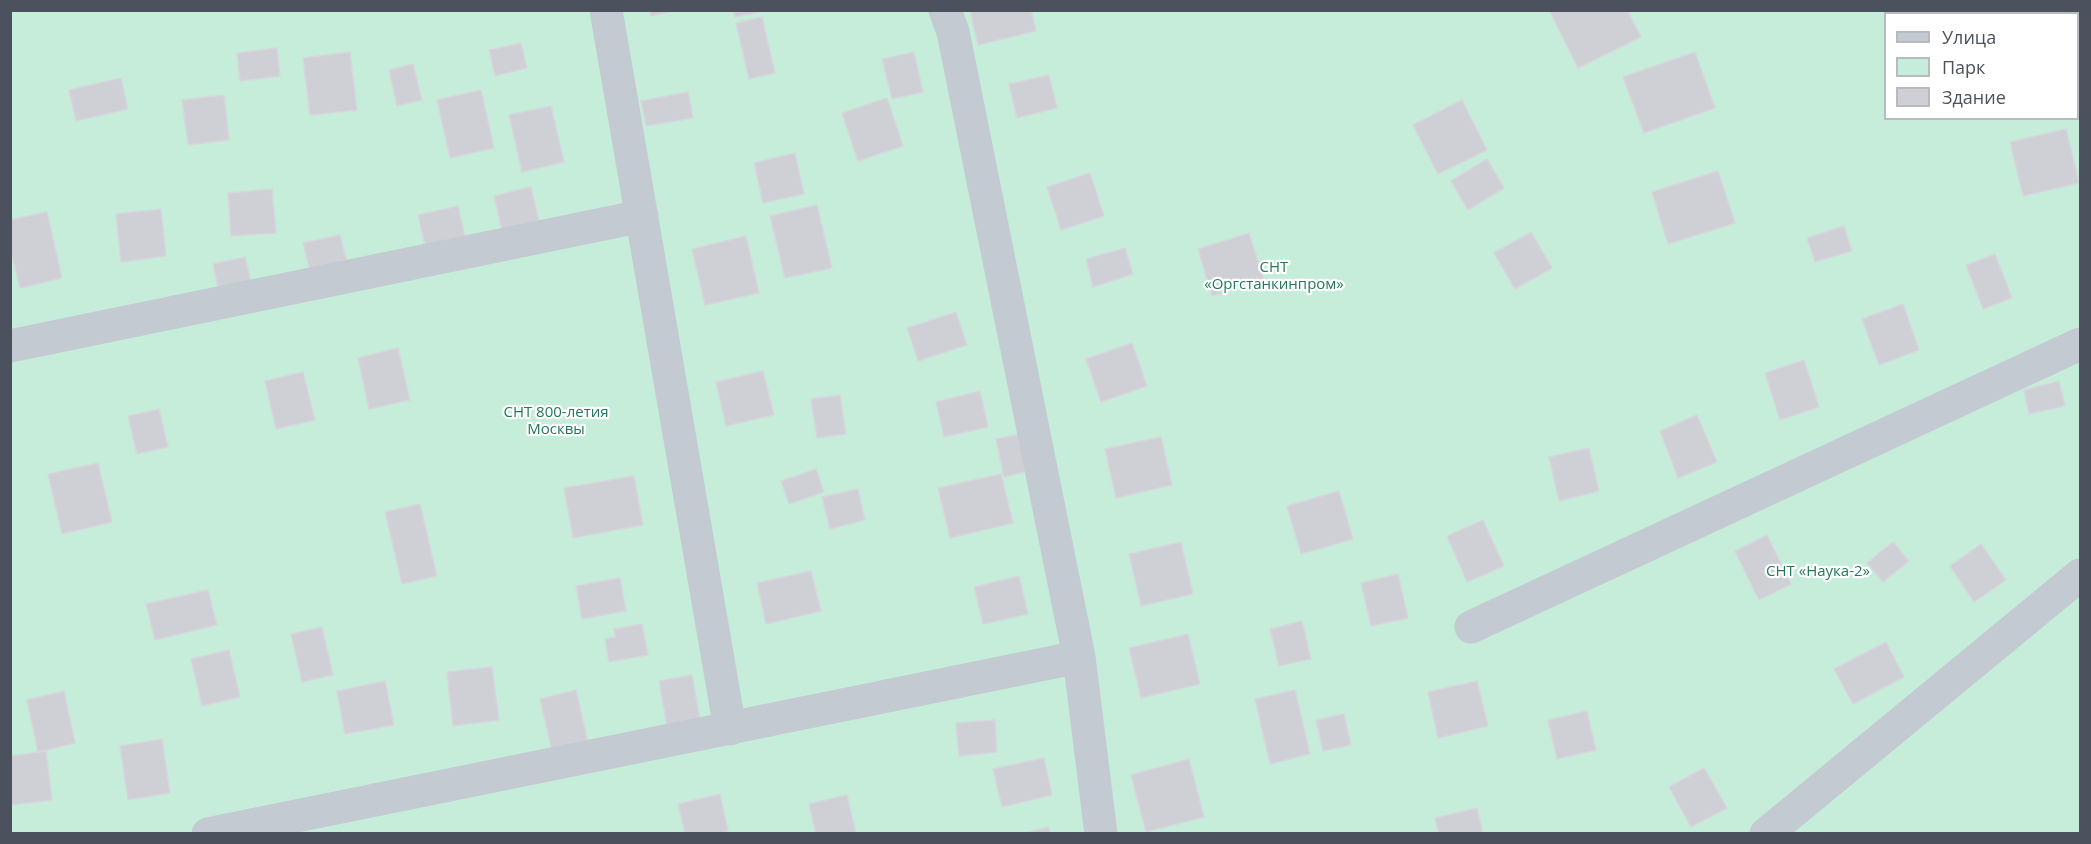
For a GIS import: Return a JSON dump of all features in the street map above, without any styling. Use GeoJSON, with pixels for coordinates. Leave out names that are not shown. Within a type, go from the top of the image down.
{"type":"FeatureCollection","features":[{"type":"Feature","properties":{"kind":"street"},"geometry":{"type":"LineString","coordinates":[[606,10],[730,729]]}},
{"type":"Feature","properties":{"kind":"street"},"geometry":{"type":"LineString","coordinates":[[945,10],[953,32],[1079,657],[1101,834]]}},
{"type":"Feature","properties":{"kind":"street"},"geometry":{"type":"LineString","coordinates":[[10,346],[642,216]]}},
{"type":"Feature","properties":{"kind":"street"},"geometry":{"type":"LineString","coordinates":[[1471,627],[2080,344]]}},
{"type":"Feature","properties":{"kind":"street"},"geometry":{"type":"LineString","coordinates":[[1766,834],[2080,575]]}},
{"type":"Feature","properties":{"kind":"street"},"geometry":{"type":"LineString","coordinates":[[208,834],[1079,657]]}},
{"type":"Feature","properties":{"kind":"green space"},"geometry":{"type":"Polygon","coordinates":[[[10,11],[2080,11],[2080,833],[11,833],[10,11]]]}},
{"type":"Feature","properties":{"kind":"building"},"geometry":{"type":"Polygon","coordinates":[[[650,10],[677,10],[651,16],[650,10]]]}},
{"type":"Feature","properties":{"kind":"building"},"geometry":{"type":"Polygon","coordinates":[[[733,10],[759,10],[759,12],[735,17],[733,10]]]}},
{"type":"Feature","properties":{"kind":"building"},"geometry":{"type":"Polygon","coordinates":[[[970,10],[1031,10],[1036,31],[978,45],[970,10]]]}},
{"type":"Feature","properties":{"kind":"building"},"geometry":{"type":"Polygon","coordinates":[[[1549,10],[1627,10],[1641,37],[1578,68],[1549,10]]]}},
{"type":"Feature","properties":{"kind":"building"},"geometry":{"type":"Polygon","coordinates":[[[762,17],[775,73],[749,79],[736,23],[762,17]]]}},
{"type":"Feature","properties":{"kind":"building"},"geometry":{"type":"Polygon","coordinates":[[[521,43],[527,68],[495,76],[489,50],[521,43]]]}},
{"type":"Feature","properties":{"kind":"building"},"geometry":{"type":"Polygon","coordinates":[[[277,48],[280,76],[240,81],[237,53],[277,48]]]}},
{"type":"Feature","properties":{"kind":"building"},"geometry":{"type":"Polygon","coordinates":[[[350,52],[357,110],[310,115],[303,58],[350,52]]]}},
{"type":"Feature","properties":{"kind":"building"},"geometry":{"type":"Polygon","coordinates":[[[914,52],[923,92],[892,99],[882,59],[914,52]]]}},
{"type":"Feature","properties":{"kind":"building"},"geometry":{"type":"Polygon","coordinates":[[[1695,52],[1715,108],[1644,133],[1623,77],[1695,52]]]}},
{"type":"Feature","properties":{"kind":"building"},"geometry":{"type":"Polygon","coordinates":[[[413,64],[422,100],[397,106],[389,70],[413,64]]]}},
{"type":"Feature","properties":{"kind":"building"},"geometry":{"type":"Polygon","coordinates":[[[1049,75],[1057,108],[1017,118],[1009,84],[1049,75]]]}},
{"type":"Feature","properties":{"kind":"building"},"geometry":{"type":"Polygon","coordinates":[[[121,78],[128,109],[76,121],[69,90],[121,78]]]}},
{"type":"Feature","properties":{"kind":"building"},"geometry":{"type":"Polygon","coordinates":[[[481,90],[494,148],[450,158],[437,100],[481,90]]]}},
{"type":"Feature","properties":{"kind":"building"},"geometry":{"type":"Polygon","coordinates":[[[688,92],[693,118],[646,126],[641,101],[688,92]]]}},
{"type":"Feature","properties":{"kind":"building"},"geometry":{"type":"Polygon","coordinates":[[[224,95],[229,140],[188,145],[182,100],[224,95]]]}},
{"type":"Feature","properties":{"kind":"building"},"geometry":{"type":"Polygon","coordinates":[[[887,98],[903,146],[858,161],[842,113],[887,98]]]}},
{"type":"Feature","properties":{"kind":"building"},"geometry":{"type":"Polygon","coordinates":[[[1462,100],[1487,150],[1438,174],[1413,125],[1462,100]]]}},
{"type":"Feature","properties":{"kind":"building"},"geometry":{"type":"Polygon","coordinates":[[[551,106],[564,162],[522,172],[509,115],[551,106]]]}},
{"type":"Feature","properties":{"kind":"building"},"geometry":{"type":"Polygon","coordinates":[[[2066,129],[2079,183],[2023,196],[2010,142],[2066,129]]]}},
{"type":"Feature","properties":{"kind":"building"},"geometry":{"type":"Polygon","coordinates":[[[795,153],[804,194],[763,203],[754,163],[795,153]]]}},
{"type":"Feature","properties":{"kind":"building"},"geometry":{"type":"Polygon","coordinates":[[[1487,159],[1504,188],[1468,210],[1451,181],[1487,159]]]}},
{"type":"Feature","properties":{"kind":"building"},"geometry":{"type":"Polygon","coordinates":[[[1718,171],[1735,223],[1668,244],[1652,192],[1718,171]]]}},
{"type":"Feature","properties":{"kind":"building"},"geometry":{"type":"Polygon","coordinates":[[[1090,173],[1104,216],[1061,230],[1047,187],[1090,173]]]}},
{"type":"Feature","properties":{"kind":"building"},"geometry":{"type":"Polygon","coordinates":[[[531,187],[540,226],[503,235],[494,196],[531,187]]]}},
{"type":"Feature","properties":{"kind":"building"},"geometry":{"type":"Polygon","coordinates":[[[272,189],[276,233],[231,236],[228,193],[272,189]]]}},
{"type":"Feature","properties":{"kind":"building"},"geometry":{"type":"Polygon","coordinates":[[[817,205],[832,268],[785,278],[770,216],[817,205]]]}},
{"type":"Feature","properties":{"kind":"building"},"geometry":{"type":"Polygon","coordinates":[[[458,206],[467,245],[427,254],[418,215],[458,206]]]}},
{"type":"Feature","properties":{"kind":"building"},"geometry":{"type":"Polygon","coordinates":[[[161,209],[166,256],[121,262],[116,214],[161,209]]]}},
{"type":"Feature","properties":{"kind":"building"},"geometry":{"type":"Polygon","coordinates":[[[47,212],[62,278],[20,288],[10,247],[10,220],[47,212]]]}},
{"type":"Feature","properties":{"kind":"building"},"geometry":{"type":"Polygon","coordinates":[[[1844,226],[1852,251],[1815,262],[1807,238],[1844,226]]]}},
{"type":"Feature","properties":{"kind":"building"},"geometry":{"type":"Polygon","coordinates":[[[1531,232],[1552,268],[1515,289],[1494,253],[1531,232]]]}},
{"type":"Feature","properties":{"kind":"building"},"geometry":{"type":"Polygon","coordinates":[[[1249,233],[1264,280],[1212,296],[1198,249],[1249,233]]]}},
{"type":"Feature","properties":{"kind":"building"},"geometry":{"type":"Polygon","coordinates":[[[340,235],[349,270],[312,279],[303,243],[340,235]]]}},
{"type":"Feature","properties":{"kind":"building"},"geometry":{"type":"Polygon","coordinates":[[[746,236],[759,293],[705,305],[692,249],[746,236]]]}},
{"type":"Feature","properties":{"kind":"building"},"geometry":{"type":"Polygon","coordinates":[[[1125,248],[1133,274],[1093,287],[1086,259],[1125,248]]]}},
{"type":"Feature","properties":{"kind":"building"},"geometry":{"type":"Polygon","coordinates":[[[1995,254],[2012,298],[1983,309],[1966,265],[1995,254]]]}},
{"type":"Feature","properties":{"kind":"building"},"geometry":{"type":"Polygon","coordinates":[[[245,257],[253,291],[220,298],[213,264],[245,257]]]}},
{"type":"Feature","properties":{"kind":"building"},"geometry":{"type":"Polygon","coordinates":[[[1903,304],[1919,350],[1879,365],[1862,319],[1903,304]]]}},
{"type":"Feature","properties":{"kind":"building"},"geometry":{"type":"Polygon","coordinates":[[[956,312],[967,345],[918,361],[907,328],[956,312]]]}},
{"type":"Feature","properties":{"kind":"building"},"geometry":{"type":"Polygon","coordinates":[[[1132,343],[1147,386],[1101,402],[1086,359],[1132,343]]]}},
{"type":"Feature","properties":{"kind":"building"},"geometry":{"type":"Polygon","coordinates":[[[398,348],[410,400],[369,409],[358,358],[398,348]]]}},
{"type":"Feature","properties":{"kind":"building"},"geometry":{"type":"Polygon","coordinates":[[[1804,360],[1819,407],[1780,420],[1765,373],[1804,360]]]}},
{"type":"Feature","properties":{"kind":"building"},"geometry":{"type":"Polygon","coordinates":[[[763,371],[774,415],[726,426],[716,382],[763,371]]]}},
{"type":"Feature","properties":{"kind":"building"},"geometry":{"type":"Polygon","coordinates":[[[303,372],[315,420],[276,429],[265,381],[303,372]]]}},
{"type":"Feature","properties":{"kind":"building"},"geometry":{"type":"Polygon","coordinates":[[[2059,381],[2065,406],[2029,414],[2024,390],[2059,381]]]}},
{"type":"Feature","properties":{"kind":"building"},"geometry":{"type":"Polygon","coordinates":[[[980,391],[988,427],[944,437],[936,402],[980,391]]]}},
{"type":"Feature","properties":{"kind":"building"},"geometry":{"type":"Polygon","coordinates":[[[840,395],[846,434],[817,438],[811,399],[840,395]]]}},
{"type":"Feature","properties":{"kind":"building"},"geometry":{"type":"Polygon","coordinates":[[[159,409],[168,447],[137,454],[128,416],[159,409]]]}},
{"type":"Feature","properties":{"kind":"building"},"geometry":{"type":"Polygon","coordinates":[[[1697,415],[1717,462],[1678,478],[1660,431],[1697,415]]]}},
{"type":"Feature","properties":{"kind":"building"},"geometry":{"type":"Polygon","coordinates":[[[1030,432],[1038,469],[1004,477],[996,439],[1030,432]]]}},
{"type":"Feature","properties":{"kind":"building"},"geometry":{"type":"Polygon","coordinates":[[[1161,437],[1172,485],[1116,498],[1105,449],[1161,437]]]}},
{"type":"Feature","properties":{"kind":"building"},"geometry":{"type":"Polygon","coordinates":[[[1589,448],[1599,491],[1559,501],[1549,457],[1589,448]]]}},
{"type":"Feature","properties":{"kind":"building"},"geometry":{"type":"Polygon","coordinates":[[[98,463],[112,522],[62,534],[48,474],[98,463]]]}},
{"type":"Feature","properties":{"kind":"building"},"geometry":{"type":"Polygon","coordinates":[[[816,469],[824,492],[789,504],[781,481],[816,469]]]}},
{"type":"Feature","properties":{"kind":"building"},"geometry":{"type":"Polygon","coordinates":[[[1001,474],[1013,523],[950,538],[938,488],[1001,474]]]}},
{"type":"Feature","properties":{"kind":"building"},"geometry":{"type":"Polygon","coordinates":[[[634,476],[643,525],[573,538],[564,488],[634,476]]]}},
{"type":"Feature","properties":{"kind":"building"},"geometry":{"type":"Polygon","coordinates":[[[858,489],[865,520],[830,529],[822,497],[858,489]]]}},
{"type":"Feature","properties":{"kind":"building"},"geometry":{"type":"Polygon","coordinates":[[[1339,491],[1353,539],[1301,554],[1287,506],[1339,491]]]}},
{"type":"Feature","properties":{"kind":"building"},"geometry":{"type":"Polygon","coordinates":[[[420,504],[437,576],[402,584],[385,512],[420,504]]]}},
{"type":"Feature","properties":{"kind":"building"},"geometry":{"type":"Polygon","coordinates":[[[1483,520],[1504,566],[1467,582],[1447,536],[1483,520]]]}},
{"type":"Feature","properties":{"kind":"building"},"geometry":{"type":"Polygon","coordinates":[[[1767,535],[1791,584],[1759,600],[1735,551],[1767,535]]]}},
{"type":"Feature","properties":{"kind":"building"},"geometry":{"type":"Polygon","coordinates":[[[1181,542],[1193,594],[1141,606],[1129,554],[1181,542]]]}},
{"type":"Feature","properties":{"kind":"building"},"geometry":{"type":"Polygon","coordinates":[[[1893,542],[1909,561],[1883,582],[1867,563],[1893,542]]]}},
{"type":"Feature","properties":{"kind":"building"},"geometry":{"type":"Polygon","coordinates":[[[1981,544],[2006,580],[1974,602],[1950,566],[1981,544]]]}},
{"type":"Feature","properties":{"kind":"building"},"geometry":{"type":"Polygon","coordinates":[[[811,571],[821,611],[766,624],[757,583],[811,571]]]}},
{"type":"Feature","properties":{"kind":"building"},"geometry":{"type":"Polygon","coordinates":[[[1398,574],[1408,618],[1371,626],[1361,583],[1398,574]]]}},
{"type":"Feature","properties":{"kind":"building"},"geometry":{"type":"Polygon","coordinates":[[[1019,576],[1028,614],[983,624],[974,587],[1019,576]]]}},
{"type":"Feature","properties":{"kind":"building"},"geometry":{"type":"Polygon","coordinates":[[[620,578],[626,611],[582,619],[576,586],[620,578]]]}},
{"type":"Feature","properties":{"kind":"building"},"geometry":{"type":"Polygon","coordinates":[[[208,590],[217,625],[155,640],[146,604],[208,590]]]}},
{"type":"Feature","properties":{"kind":"building"},"geometry":{"type":"Polygon","coordinates":[[[1302,621],[1311,659],[1279,666],[1270,629],[1302,621]]]}},
{"type":"Feature","properties":{"kind":"building"},"geometry":{"type":"Polygon","coordinates":[[[642,624],[648,655],[609,662],[605,639],[615,637],[614,629],[642,624]]]}},
{"type":"Feature","properties":{"kind":"building"},"geometry":{"type":"Polygon","coordinates":[[[322,627],[333,675],[302,682],[291,634],[322,627]]]}},
{"type":"Feature","properties":{"kind":"building"},"geometry":{"type":"Polygon","coordinates":[[[1188,634],[1200,684],[1141,698],[1129,648],[1188,634]]]}},
{"type":"Feature","properties":{"kind":"building"},"geometry":{"type":"Polygon","coordinates":[[[1886,642],[1904,677],[1853,704],[1834,669],[1886,642]]]}},
{"type":"Feature","properties":{"kind":"building"},"geometry":{"type":"Polygon","coordinates":[[[229,650],[240,697],[202,706],[191,659],[229,650]]]}},
{"type":"Feature","properties":{"kind":"building"},"geometry":{"type":"Polygon","coordinates":[[[492,667],[499,720],[453,726],[447,672],[492,667]]]}},
{"type":"Feature","properties":{"kind":"building"},"geometry":{"type":"Polygon","coordinates":[[[692,675],[700,720],[667,726],[659,681],[692,675]]]}},
{"type":"Feature","properties":{"kind":"building"},"geometry":{"type":"Polygon","coordinates":[[[385,681],[394,725],[345,734],[337,691],[385,681]]]}},
{"type":"Feature","properties":{"kind":"building"},"geometry":{"type":"Polygon","coordinates":[[[1477,681],[1488,726],[1438,738],[1428,692],[1477,681]]]}},
{"type":"Feature","properties":{"kind":"building"},"geometry":{"type":"Polygon","coordinates":[[[576,690],[589,747],[553,755],[540,699],[576,690]]]}},
{"type":"Feature","properties":{"kind":"building"},"geometry":{"type":"Polygon","coordinates":[[[1295,690],[1310,754],[1270,764],[1255,699],[1295,690]]]}},
{"type":"Feature","properties":{"kind":"building"},"geometry":{"type":"Polygon","coordinates":[[[64,691],[75,743],[38,752],[27,700],[64,691]]]}},
{"type":"Feature","properties":{"kind":"building"},"geometry":{"type":"Polygon","coordinates":[[[1587,711],[1596,750],[1557,759],[1548,720],[1587,711]]]}},
{"type":"Feature","properties":{"kind":"building"},"geometry":{"type":"Polygon","coordinates":[[[1344,714],[1351,745],[1323,751],[1316,720],[1344,714]]]}},
{"type":"Feature","properties":{"kind":"building"},"geometry":{"type":"Polygon","coordinates":[[[995,720],[997,752],[959,756],[956,723],[995,720]]]}},
{"type":"Feature","properties":{"kind":"building"},"geometry":{"type":"Polygon","coordinates":[[[162,739],[170,793],[128,800],[120,746],[162,739]]]}},
{"type":"Feature","properties":{"kind":"building"},"geometry":{"type":"Polygon","coordinates":[[[46,751],[52,800],[10,805],[10,756],[46,751]]]}},
{"type":"Feature","properties":{"kind":"building"},"geometry":{"type":"Polygon","coordinates":[[[1044,758],[1052,795],[1002,807],[993,769],[1044,758]]]}},
{"type":"Feature","properties":{"kind":"building"},"geometry":{"type":"Polygon","coordinates":[[[1189,759],[1204,817],[1146,832],[1131,775],[1189,759]]]}},
{"type":"Feature","properties":{"kind":"building"},"geometry":{"type":"Polygon","coordinates":[[[1704,768],[1727,808],[1691,827],[1669,787],[1704,768]]]}},
{"type":"Feature","properties":{"kind":"building"},"geometry":{"type":"Polygon","coordinates":[[[720,794],[728,831],[719,834],[685,834],[678,804],[720,794]]]}},
{"type":"Feature","properties":{"kind":"building"},"geometry":{"type":"Polygon","coordinates":[[[847,795],[856,834],[816,834],[809,804],[847,795]]]}},
{"type":"Feature","properties":{"kind":"building"},"geometry":{"type":"Polygon","coordinates":[[[1477,808],[1483,834],[1439,834],[1435,818],[1477,808]]]}},
{"type":"Feature","properties":{"kind":"building"},"geometry":{"type":"Polygon","coordinates":[[[1049,827],[1050,834],[1020,834],[1049,827]]]}},
{"type":"Feature","properties":{"kind":"park label","name":"СНТ «Оргстанкинпром»"},"geometry":{"type":"Point","coordinates":[1274,276]}},
{"type":"Feature","properties":{"kind":"park label","name":"СНТ 800-летия Москвы"},"geometry":{"type":"Point","coordinates":[556,422]}},
{"type":"Feature","properties":{"kind":"park label","name":"СНТ «Наука-2»"},"geometry":{"type":"Point","coordinates":[1818,572]}}]}
